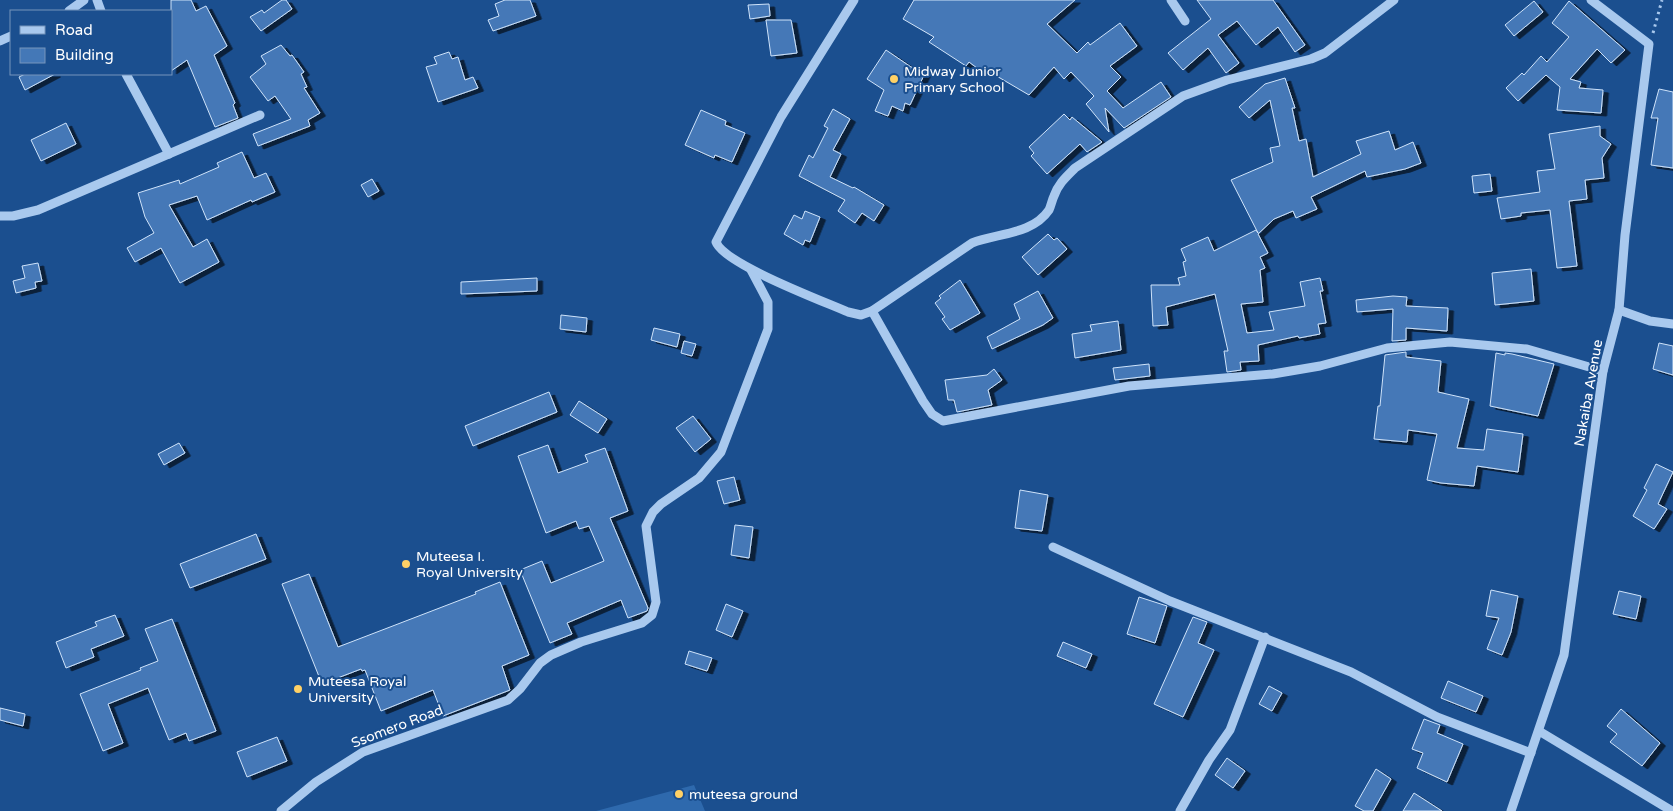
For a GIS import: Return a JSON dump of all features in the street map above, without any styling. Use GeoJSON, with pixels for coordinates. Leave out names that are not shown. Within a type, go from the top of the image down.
{"type":"FeatureCollection","features":[{"type":"Feature","properties":{"kind":"street"},"geometry":{"type":"LineString","coordinates":[[70,10],[84,0]]}},
{"type":"Feature","properties":{"kind":"street"},"geometry":{"type":"LineString","coordinates":[[854,0],[781,117],[718,234],[716,242],[718,248],[750,269],[848,312],[861,315],[872,311],[972,243],[989,236],[1015,233],[1028,227],[1048,210],[1061,182],[1074,168],[1183,96],[1246,74],[1311,59],[1326,53],[1394,0]]}},
{"type":"Feature","properties":{"kind":"street"},"geometry":{"type":"LineString","coordinates":[[1171,0],[1185,20]]}},
{"type":"Feature","properties":{"kind":"street"},"geometry":{"type":"LineString","coordinates":[[1590,0],[1650,44]]}},
{"type":"Feature","properties":{"kind":"street","name":"Nakaiba Avenue"},"geometry":{"type":"LineString","coordinates":[[1511,811],[1564,655],[1603,371],[1619,310],[1625,235],[1650,44]]}},
{"type":"Feature","properties":{"kind":"street"},"geometry":{"type":"LineString","coordinates":[[127,75],[169,154]]}},
{"type":"Feature","properties":{"kind":"street"},"geometry":{"type":"LineString","coordinates":[[0,216],[13,216],[38,210],[260,115]]}},
{"type":"Feature","properties":{"kind":"street","name":"Ssomero Road"},"geometry":{"type":"LineString","coordinates":[[281,811],[316,782],[363,752],[508,700],[550,654],[642,623],[652,615],[656,602],[646,526],[661,504],[699,478],[721,452],[768,329],[768,302],[750,269]]}},
{"type":"Feature","properties":{"kind":"street"},"geometry":{"type":"LineString","coordinates":[[1619,310],[1650,321],[1673,324]]}},
{"type":"Feature","properties":{"kind":"street"},"geometry":{"type":"LineString","coordinates":[[872,311],[923,401],[932,414],[943,421],[1129,386],[1273,374],[1320,366],[1387,348],[1450,342],[1527,349],[1603,371]]}},
{"type":"Feature","properties":{"kind":"street"},"geometry":{"type":"LineString","coordinates":[[1053,547],[1170,601],[1351,672],[1437,717],[1531,753]]}},
{"type":"Feature","properties":{"kind":"street"},"geometry":{"type":"LineString","coordinates":[[1180,811],[1209,760],[1230,730],[1265,637]]}},
{"type":"Feature","properties":{"kind":"street"},"geometry":{"type":"LineString","coordinates":[[1539,731],[1672,811]]}},
{"type":"Feature","properties":{"kind":"path"},"geometry":{"type":"LineString","coordinates":[[1650,44],[1662,0]]}},
{"type":"Feature","properties":{"kind":"shaded area","name":"muteesa ground"},"geometry":{"type":"Polygon","coordinates":[[[694,785],[705,811],[596,811],[694,785]]]}},
{"type":"Feature","properties":{"kind":"building"},"geometry":{"type":"Polygon","coordinates":[[[171,0],[191,0],[196,11],[206,6],[227,46],[214,55],[235,103],[233,105],[238,118],[215,127],[187,60],[172,70],[171,0]]]}},
{"type":"Feature","properties":{"kind":"building"},"geometry":{"type":"Polygon","coordinates":[[[282,0],[286,0],[292,9],[261,31],[250,17],[262,10],[264,13],[282,0]]]}},
{"type":"Feature","properties":{"kind":"building"},"geometry":{"type":"Polygon","coordinates":[[[505,0],[530,0],[536,16],[493,31],[488,20],[499,16],[495,4],[505,0]]]}},
{"type":"Feature","properties":{"kind":"building"},"geometry":{"type":"Polygon","coordinates":[[[914,0],[1075,0],[1047,24],[1077,53],[1088,42],[1090,45],[1120,23],[1137,46],[1110,66],[1121,77],[1107,91],[1123,108],[1161,82],[1171,97],[1124,128],[1105,108],[1109,132],[1086,104],[1094,96],[1071,72],[1064,79],[1054,67],[1029,95],[983,68],[981,71],[969,62],[966,66],[929,42],[934,37],[903,19],[914,0]]]}},
{"type":"Feature","properties":{"kind":"building"},"geometry":{"type":"Polygon","coordinates":[[[1197,0],[1273,0],[1305,45],[1295,52],[1278,27],[1256,45],[1237,21],[1218,35],[1239,63],[1226,73],[1208,48],[1183,70],[1168,53],[1211,19],[1197,0]]]}},
{"type":"Feature","properties":{"kind":"building"},"geometry":{"type":"Polygon","coordinates":[[[1534,1],[1543,12],[1514,36],[1505,25],[1534,1]]]}},
{"type":"Feature","properties":{"kind":"building"},"geometry":{"type":"Polygon","coordinates":[[[1569,1],[1625,50],[1611,63],[1597,49],[1570,79],[1581,82],[1579,88],[1603,90],[1601,113],[1557,110],[1560,87],[1546,75],[1518,101],[1506,88],[1522,73],[1524,75],[1541,56],[1547,62],[1569,37],[1552,23],[1569,1]]]}},
{"type":"Feature","properties":{"kind":"building"},"geometry":{"type":"Polygon","coordinates":[[[769,4],[770,16],[750,19],[748,5],[769,4]]]}},
{"type":"Feature","properties":{"kind":"building"},"geometry":{"type":"Polygon","coordinates":[[[766,20],[791,20],[797,53],[771,56],[766,20]]]}},
{"type":"Feature","properties":{"kind":"building"},"geometry":{"type":"Polygon","coordinates":[[[281,45],[290,56],[292,55],[304,72],[301,74],[307,87],[304,88],[320,113],[308,120],[310,126],[258,146],[253,134],[291,119],[275,96],[268,101],[250,77],[266,64],[261,56],[281,45]]]}},
{"type":"Feature","properties":{"kind":"building"},"geometry":{"type":"Polygon","coordinates":[[[886,50],[911,67],[925,73],[910,105],[905,103],[903,111],[892,106],[888,116],[875,111],[884,90],[867,79],[886,50]]]}},
{"type":"Feature","properties":{"kind":"building"},"geometry":{"type":"Polygon","coordinates":[[[449,52],[452,59],[458,57],[465,80],[473,77],[478,88],[438,102],[426,67],[437,64],[434,57],[449,52]]]}},
{"type":"Feature","properties":{"kind":"building"},"geometry":{"type":"Polygon","coordinates":[[[23,75],[53,75],[25,90],[19,77],[23,75]]]}},
{"type":"Feature","properties":{"kind":"building"},"geometry":{"type":"Polygon","coordinates":[[[1285,78],[1295,108],[1292,108],[1299,141],[1306,139],[1313,177],[1361,154],[1356,141],[1389,131],[1395,150],[1413,142],[1421,163],[1405,169],[1367,177],[1365,171],[1311,197],[1317,209],[1296,218],[1293,211],[1274,219],[1258,234],[1268,253],[1260,257],[1265,268],[1260,270],[1263,302],[1241,304],[1247,333],[1274,330],[1269,312],[1305,306],[1300,282],[1320,278],[1323,291],[1320,291],[1326,323],[1318,324],[1320,334],[1299,338],[1298,336],[1258,345],[1259,361],[1240,362],[1241,370],[1227,372],[1224,351],[1228,351],[1215,294],[1166,307],[1168,325],[1153,326],[1151,285],[1180,285],[1178,278],[1186,276],[1183,262],[1186,261],[1181,249],[1208,237],[1214,251],[1256,230],[1258,233],[1231,180],[1273,162],[1270,148],[1280,146],[1270,100],[1249,118],[1239,107],[1265,84],[1285,78]]]}},
{"type":"Feature","properties":{"kind":"building"},"geometry":{"type":"Polygon","coordinates":[[[1659,89],[1673,92],[1673,168],[1651,165],[1658,118],[1651,118],[1659,89]]]}},
{"type":"Feature","properties":{"kind":"building"},"geometry":{"type":"Polygon","coordinates":[[[833,109],[850,119],[833,150],[841,154],[830,177],[854,187],[884,205],[874,221],[862,213],[855,223],[838,211],[845,200],[799,176],[809,155],[813,158],[828,128],[824,126],[833,109]]]}},
{"type":"Feature","properties":{"kind":"building"},"geometry":{"type":"Polygon","coordinates":[[[701,110],[726,121],[725,125],[745,133],[732,162],[715,155],[714,158],[685,145],[701,110]]]}},
{"type":"Feature","properties":{"kind":"building"},"geometry":{"type":"Polygon","coordinates":[[[1064,114],[1070,120],[1072,117],[1102,142],[1087,152],[1080,144],[1047,174],[1031,156],[1034,153],[1029,147],[1064,114]]]}},
{"type":"Feature","properties":{"kind":"building"},"geometry":{"type":"Polygon","coordinates":[[[66,123],[76,144],[41,161],[31,140],[66,123]]]}},
{"type":"Feature","properties":{"kind":"building"},"geometry":{"type":"Polygon","coordinates":[[[1600,126],[1600,136],[1611,144],[1602,158],[1604,178],[1585,180],[1587,199],[1569,201],[1577,266],[1557,268],[1550,210],[1521,213],[1521,216],[1501,219],[1497,198],[1540,192],[1537,171],[1555,169],[1549,134],[1600,126]]]}},
{"type":"Feature","properties":{"kind":"building"},"geometry":{"type":"Polygon","coordinates":[[[242,152],[254,178],[266,173],[275,192],[252,202],[251,200],[207,220],[197,196],[169,205],[193,247],[207,239],[219,262],[180,283],[161,248],[135,262],[127,248],[154,233],[145,217],[138,193],[179,180],[180,184],[219,167],[217,163],[242,152]]]}},
{"type":"Feature","properties":{"kind":"building"},"geometry":{"type":"Polygon","coordinates":[[[1490,174],[1492,191],[1474,193],[1472,176],[1490,174]]]}},
{"type":"Feature","properties":{"kind":"building"},"geometry":{"type":"Polygon","coordinates":[[[372,179],[379,191],[368,197],[361,185],[372,179]]]}},
{"type":"Feature","properties":{"kind":"building"},"geometry":{"type":"Polygon","coordinates":[[[805,211],[820,217],[810,242],[805,240],[803,245],[784,234],[794,215],[802,219],[805,211]]]}},
{"type":"Feature","properties":{"kind":"building"},"geometry":{"type":"Polygon","coordinates":[[[1048,234],[1054,240],[1057,238],[1067,249],[1038,275],[1022,257],[1048,234]]]}},
{"type":"Feature","properties":{"kind":"building"},"geometry":{"type":"Polygon","coordinates":[[[38,263],[42,281],[35,282],[36,288],[16,293],[13,281],[25,278],[22,266],[38,263]]]}},
{"type":"Feature","properties":{"kind":"building"},"geometry":{"type":"Polygon","coordinates":[[[1531,269],[1534,301],[1495,305],[1492,273],[1531,269]]]}},
{"type":"Feature","properties":{"kind":"building"},"geometry":{"type":"Polygon","coordinates":[[[537,278],[537,291],[461,294],[461,282],[537,278]]]}},
{"type":"Feature","properties":{"kind":"building"},"geometry":{"type":"Polygon","coordinates":[[[960,280],[980,313],[950,330],[942,319],[945,317],[935,303],[941,298],[939,296],[960,280]]]}},
{"type":"Feature","properties":{"kind":"building"},"geometry":{"type":"Polygon","coordinates":[[[1038,291],[1053,318],[1043,325],[992,349],[987,337],[1020,319],[1014,304],[1038,291]]]}},
{"type":"Feature","properties":{"kind":"building"},"geometry":{"type":"Polygon","coordinates":[[[1393,296],[1407,297],[1406,306],[1448,308],[1447,331],[1406,328],[1406,340],[1392,341],[1393,309],[1357,312],[1356,300],[1393,296]]]}},
{"type":"Feature","properties":{"kind":"building"},"geometry":{"type":"Polygon","coordinates":[[[561,315],[587,318],[586,332],[560,329],[561,315]]]}},
{"type":"Feature","properties":{"kind":"building"},"geometry":{"type":"Polygon","coordinates":[[[1118,321],[1121,350],[1075,358],[1072,334],[1092,331],[1090,325],[1118,321]]]}},
{"type":"Feature","properties":{"kind":"building"},"geometry":{"type":"Polygon","coordinates":[[[654,328],[680,334],[677,347],[651,340],[654,328]]]}},
{"type":"Feature","properties":{"kind":"building"},"geometry":{"type":"Polygon","coordinates":[[[684,341],[696,344],[692,356],[681,353],[684,341]]]}},
{"type":"Feature","properties":{"kind":"building"},"geometry":{"type":"Polygon","coordinates":[[[1659,343],[1673,346],[1673,375],[1653,369],[1659,343]]]}},
{"type":"Feature","properties":{"kind":"building"},"geometry":{"type":"Polygon","coordinates":[[[1406,352],[1406,357],[1441,361],[1438,392],[1469,399],[1457,448],[1484,450],[1487,429],[1523,434],[1518,472],[1477,466],[1474,486],[1427,480],[1437,434],[1408,430],[1407,442],[1374,439],[1378,406],[1380,406],[1385,355],[1406,352]]]}},
{"type":"Feature","properties":{"kind":"building"},"geometry":{"type":"Polygon","coordinates":[[[1496,353],[1512,354],[1554,364],[1538,416],[1490,406],[1496,353]]]}},
{"type":"Feature","properties":{"kind":"building"},"geometry":{"type":"Polygon","coordinates":[[[1149,364],[1150,376],[1115,380],[1113,368],[1149,364]]]}},
{"type":"Feature","properties":{"kind":"building"},"geometry":{"type":"Polygon","coordinates":[[[994,369],[1002,380],[988,390],[992,405],[957,412],[954,400],[948,400],[945,380],[987,375],[994,369]]]}},
{"type":"Feature","properties":{"kind":"building"},"geometry":{"type":"Polygon","coordinates":[[[549,392],[557,412],[473,446],[465,426],[549,392]]]}},
{"type":"Feature","properties":{"kind":"building"},"geometry":{"type":"Polygon","coordinates":[[[579,401],[607,419],[598,433],[570,415],[579,401]]]}},
{"type":"Feature","properties":{"kind":"building"},"geometry":{"type":"Polygon","coordinates":[[[693,416],[711,439],[695,452],[676,428],[693,416]]]}},
{"type":"Feature","properties":{"kind":"building"},"geometry":{"type":"Polygon","coordinates":[[[179,443],[185,453],[164,465],[158,454],[179,443]]]}},
{"type":"Feature","properties":{"kind":"building"},"geometry":{"type":"Polygon","coordinates":[[[548,445],[558,473],[588,462],[585,455],[605,448],[628,511],[610,518],[648,608],[647,611],[628,618],[621,600],[567,623],[572,634],[550,643],[520,570],[542,561],[551,583],[604,561],[589,526],[579,529],[576,521],[546,533],[518,456],[548,445]]]}},
{"type":"Feature","properties":{"kind":"building"},"geometry":{"type":"Polygon","coordinates":[[[1656,464],[1673,472],[1658,504],[1667,509],[1654,529],[1633,516],[1647,490],[1644,488],[1656,464]]]}},
{"type":"Feature","properties":{"kind":"building"},"geometry":{"type":"Polygon","coordinates":[[[734,477],[740,500],[724,504],[717,481],[734,477]]]}},
{"type":"Feature","properties":{"kind":"building"},"geometry":{"type":"Polygon","coordinates":[[[1020,490],[1048,495],[1042,531],[1015,528],[1020,490]]]}},
{"type":"Feature","properties":{"kind":"building"},"geometry":{"type":"Polygon","coordinates":[[[735,525],[753,527],[749,558],[731,555],[735,525]]]}},
{"type":"Feature","properties":{"kind":"building"},"geometry":{"type":"Polygon","coordinates":[[[256,534],[266,559],[190,588],[180,564],[256,534]]]}},
{"type":"Feature","properties":{"kind":"building"},"geometry":{"type":"Polygon","coordinates":[[[309,574],[338,647],[476,594],[475,592],[500,582],[529,655],[502,666],[510,690],[443,716],[433,690],[381,711],[365,670],[362,671],[361,669],[322,684],[282,584],[309,574]]]}},
{"type":"Feature","properties":{"kind":"building"},"geometry":{"type":"Polygon","coordinates":[[[1491,590],[1518,596],[1511,632],[1502,655],[1487,649],[1499,618],[1486,616],[1491,590]]]}},
{"type":"Feature","properties":{"kind":"building"},"geometry":{"type":"Polygon","coordinates":[[[1619,591],[1641,596],[1636,619],[1613,614],[1619,591]]]}},
{"type":"Feature","properties":{"kind":"building"},"geometry":{"type":"Polygon","coordinates":[[[1139,597],[1167,606],[1155,643],[1127,634],[1139,597]]]}},
{"type":"Feature","properties":{"kind":"building"},"geometry":{"type":"Polygon","coordinates":[[[726,604],[743,611],[732,637],[716,630],[726,604]]]}},
{"type":"Feature","properties":{"kind":"building"},"geometry":{"type":"Polygon","coordinates":[[[115,615],[124,636],[91,649],[94,657],[66,668],[56,642],[97,626],[95,622],[115,615]]]}},
{"type":"Feature","properties":{"kind":"building"},"geometry":{"type":"Polygon","coordinates":[[[1193,617],[1207,622],[1198,643],[1214,650],[1183,717],[1154,704],[1193,617]]]}},
{"type":"Feature","properties":{"kind":"building"},"geometry":{"type":"Polygon","coordinates":[[[172,619],[216,731],[189,741],[186,733],[169,740],[148,688],[108,704],[123,743],[103,751],[80,694],[141,670],[140,668],[158,661],[145,629],[172,619]]]}},
{"type":"Feature","properties":{"kind":"building"},"geometry":{"type":"Polygon","coordinates":[[[1063,642],[1092,654],[1086,668],[1057,656],[1063,642]]]}},
{"type":"Feature","properties":{"kind":"building"},"geometry":{"type":"Polygon","coordinates":[[[689,651],[712,658],[707,671],[685,664],[689,651]]]}},
{"type":"Feature","properties":{"kind":"building"},"geometry":{"type":"Polygon","coordinates":[[[1448,681],[1483,696],[1476,712],[1441,698],[1448,681]]]}},
{"type":"Feature","properties":{"kind":"building"},"geometry":{"type":"Polygon","coordinates":[[[1269,686],[1282,693],[1272,711],[1259,704],[1269,686]]]}},
{"type":"Feature","properties":{"kind":"building"},"geometry":{"type":"Polygon","coordinates":[[[0,708],[25,714],[23,726],[0,720],[0,708]]]}},
{"type":"Feature","properties":{"kind":"building"},"geometry":{"type":"Polygon","coordinates":[[[1621,709],[1660,743],[1642,766],[1610,742],[1617,734],[1607,726],[1621,709]]]}},
{"type":"Feature","properties":{"kind":"building"},"geometry":{"type":"Polygon","coordinates":[[[1424,719],[1440,725],[1437,733],[1463,744],[1447,782],[1417,768],[1423,753],[1412,749],[1424,719]]]}},
{"type":"Feature","properties":{"kind":"building"},"geometry":{"type":"Polygon","coordinates":[[[277,737],[287,761],[247,777],[237,752],[277,737]]]}},
{"type":"Feature","properties":{"kind":"building"},"geometry":{"type":"Polygon","coordinates":[[[1227,758],[1245,771],[1233,788],[1215,775],[1227,758]]]}},
{"type":"Feature","properties":{"kind":"building"},"geometry":{"type":"Polygon","coordinates":[[[1376,769],[1391,779],[1373,811],[1364,811],[1355,806],[1376,769]]]}},
{"type":"Feature","properties":{"kind":"building"},"geometry":{"type":"Polygon","coordinates":[[[1414,793],[1442,811],[1403,811],[1414,793]]]}},
{"type":"Feature","properties":{"kind":"place","name":"Midway Junior Primary School"},"geometry":{"type":"Point","coordinates":[894,79]}},
{"type":"Feature","properties":{"kind":"place","name":"Muteesa I. Royal University"},"geometry":{"type":"Point","coordinates":[406,564]}},
{"type":"Feature","properties":{"kind":"place","name":"Muteesa Royal University"},"geometry":{"type":"Point","coordinates":[298,689]}},
{"type":"Feature","properties":{"kind":"place","name":"muteesa ground"},"geometry":{"type":"Point","coordinates":[679,794]}}]}
